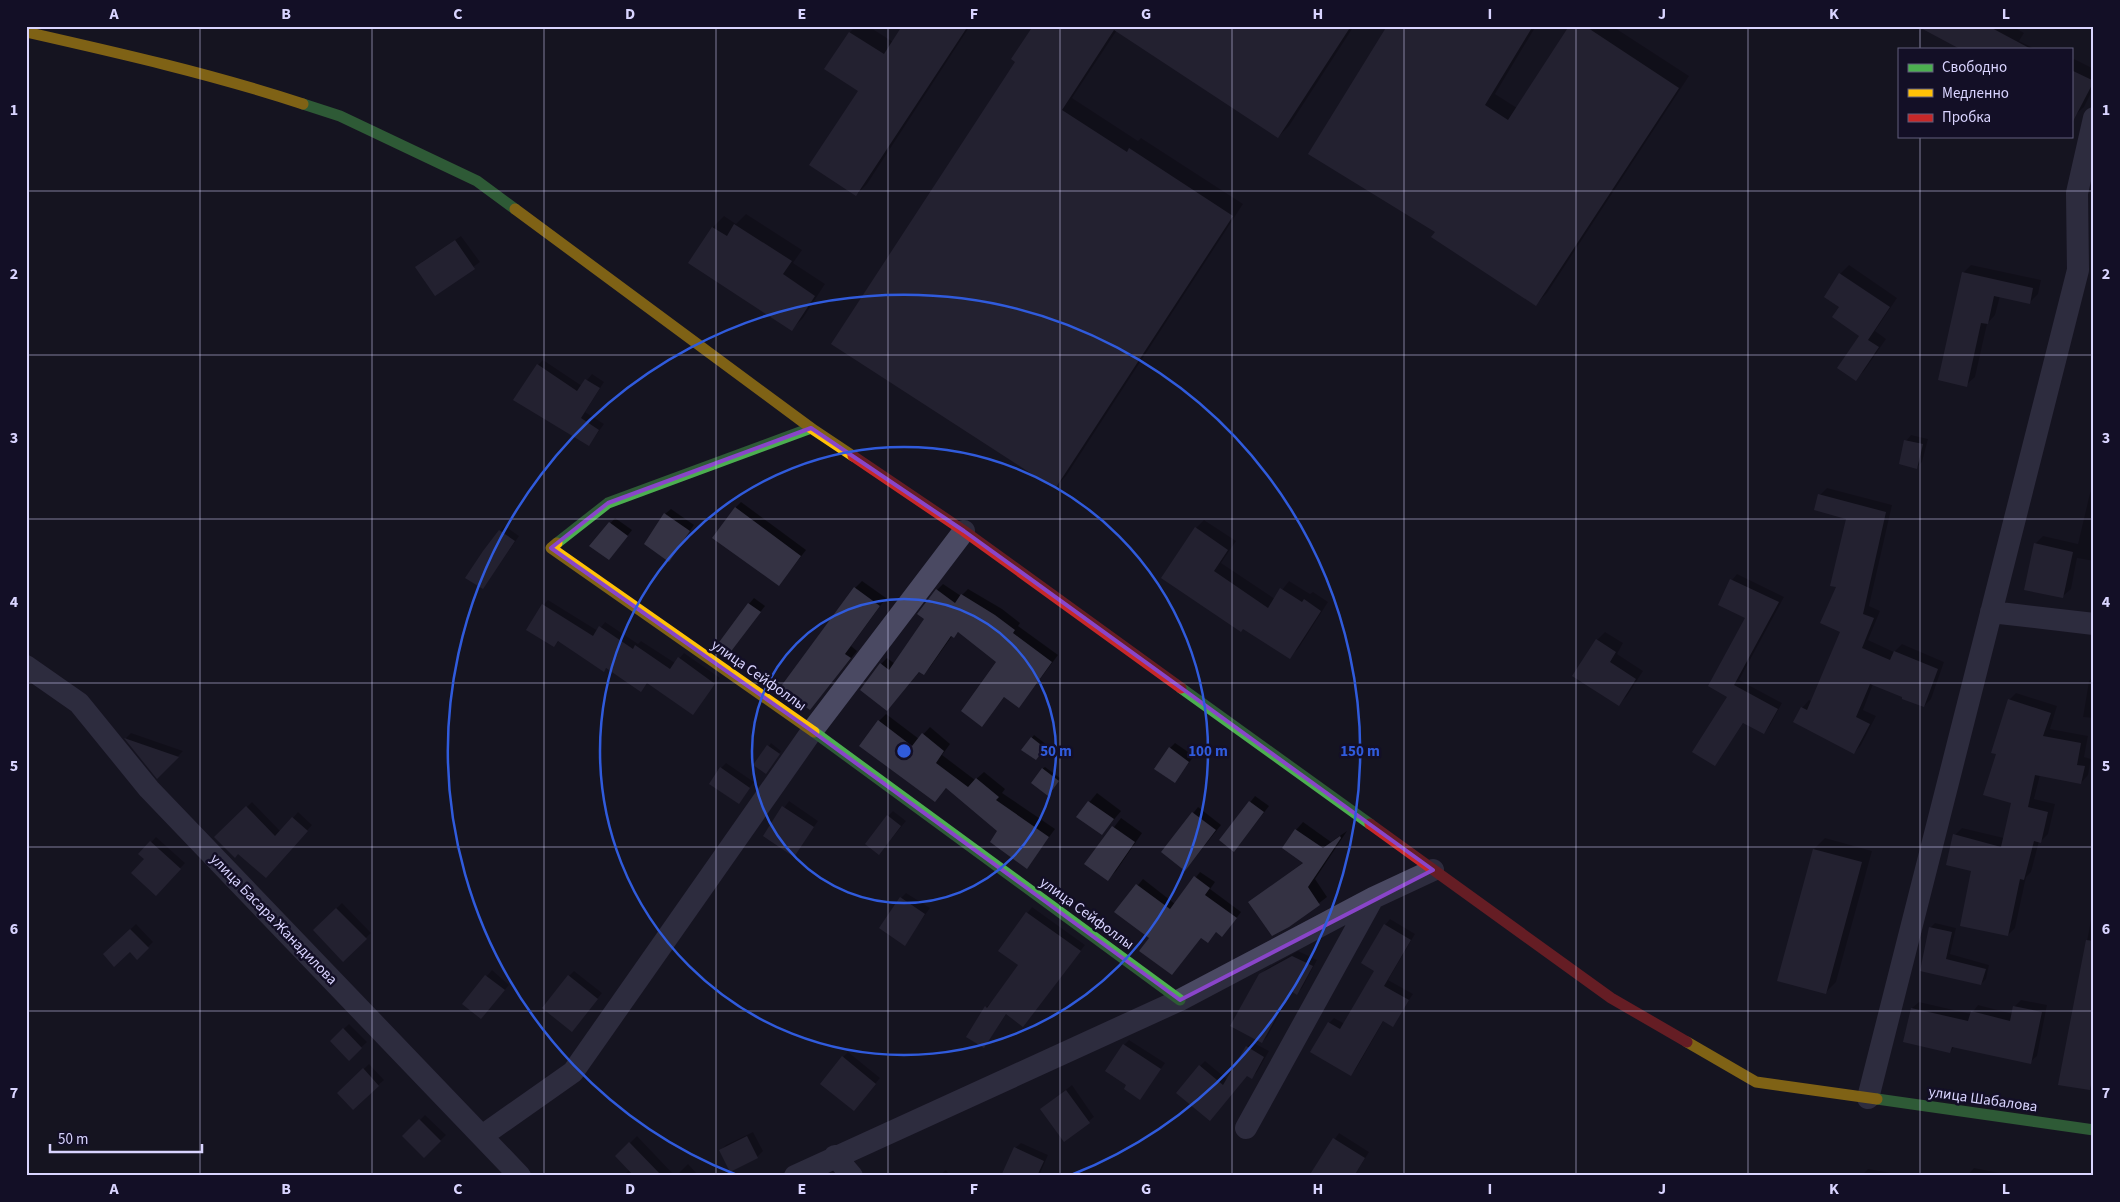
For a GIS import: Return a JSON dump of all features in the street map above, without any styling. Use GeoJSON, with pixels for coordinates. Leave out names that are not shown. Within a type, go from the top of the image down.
{"type":"FeatureCollection","features":[{"type":"Feature","properties":{"kind":"street","name":"улица Шабалова"},"geometry":{"type":"LineString","coordinates":[[26,32],[154,61],[250,86],[340,116],[478,181],[811,428],[964,532],[1611,998],[1756,1082],[2094,1130]]}},
{"type":"Feature","properties":{"kind":"street"},"geometry":{"type":"LineString","coordinates":[[1868,1098],[1991,612],[2086,270],[2077,193],[2094,118]]}},
{"type":"Feature","properties":{"kind":"street","name":"улица Сейфоллы"},"geometry":{"type":"LineString","coordinates":[[811,428],[608,503],[551,548],[812,731],[1180,1000]]}},
{"type":"Feature","properties":{"kind":"street"},"geometry":{"type":"LineString","coordinates":[[482,1136],[573,1072],[812,731],[964,532]]}},
{"type":"Feature","properties":{"kind":"street"},"geometry":{"type":"LineString","coordinates":[[1991,612],[2094,624]]}},
{"type":"Feature","properties":{"kind":"street","name":"улица Басара Жанадилова"},"geometry":{"type":"LineString","coordinates":[[26,666],[79,703],[150,790],[520,1176]]}},
{"type":"Feature","properties":{"kind":"street"},"geometry":{"type":"LineString","coordinates":[[795,1176],[835,1156],[1180,1000],[1373,898],[1433,870]]}},
{"type":"Feature","properties":{"kind":"street"},"geometry":{"type":"LineString","coordinates":[[1246,1128],[1373,898]]}},
{"type":"Feature","properties":{"kind":"street"},"geometry":{"type":"LineString","coordinates":[[835,1156],[852,1176]]}},
{"type":"Feature","properties":{"kind":"highlighted area"},"geometry":{"type":"Polygon","coordinates":[[[811,428],[964,531],[1433,870],[1180,1000],[812,731],[551,548],[608,503],[811,428]]]}},
{"type":"Feature","properties":{"kind":"building"},"geometry":{"type":"Polygon","coordinates":[[[902,26],[968,26],[856,196],[809,165],[858,91],[824,69],[849,32],[884,54],[902,26]]]}},
{"type":"Feature","properties":{"kind":"building"},"geometry":{"type":"Polygon","coordinates":[[[1033,26],[1351,26],[1278,138],[1114,30],[1062,110],[1127,152],[1129,148],[1233,216],[1055,489],[831,344],[1015,62],[1011,59],[1033,26]]]}},
{"type":"Feature","properties":{"kind":"building"},"geometry":{"type":"Polygon","coordinates":[[[1387,26],[1533,26],[1485,105],[1508,120],[1569,26],[1585,26],[1679,88],[1536,306],[1431,237],[1435,232],[1308,154],[1387,26]]]}},
{"type":"Feature","properties":{"kind":"building"},"geometry":{"type":"Polygon","coordinates":[[[1917,26],[1988,26],[2029,48],[1958,48],[1917,26]]]}},
{"type":"Feature","properties":{"kind":"building"},"geometry":{"type":"Polygon","coordinates":[[[2072,70],[2094,81],[2072,123],[2072,70]]]}},
{"type":"Feature","properties":{"kind":"building"},"geometry":{"type":"Polygon","coordinates":[[[734,224],[792,261],[783,274],[815,296],[792,331],[688,263],[712,227],[727,236],[734,224]]]}},
{"type":"Feature","properties":{"kind":"building"},"geometry":{"type":"Polygon","coordinates":[[[455,240],[475,269],[435,296],[415,267],[455,240]]]}},
{"type":"Feature","properties":{"kind":"building"},"geometry":{"type":"Polygon","coordinates":[[[1962,272],[2033,288],[2030,304],[1994,296],[1988,324],[1981,323],[1967,387],[1938,380],[1962,272]]]}},
{"type":"Feature","properties":{"kind":"building"},"geometry":{"type":"Polygon","coordinates":[[[1839,273],[1890,307],[1868,340],[1879,347],[1856,381],[1837,368],[1859,336],[1832,317],[1839,307],[1824,297],[1839,273]]]}},
{"type":"Feature","properties":{"kind":"building"},"geometry":{"type":"Polygon","coordinates":[[[537,364],[577,391],[585,379],[600,388],[581,418],[599,430],[589,446],[513,400],[537,364]]]}},
{"type":"Feature","properties":{"kind":"building"},"geometry":{"type":"Polygon","coordinates":[[[1904,440],[1923,444],[1917,469],[1899,464],[1904,440]]]}},
{"type":"Feature","properties":{"kind":"building"},"geometry":{"type":"Polygon","coordinates":[[[1818,494],[1886,512],[1863,614],[1874,618],[1862,648],[1890,660],[1894,651],[1938,669],[1924,707],[1870,684],[1856,717],[1870,724],[1854,754],[1793,722],[1801,707],[1807,710],[1840,632],[1820,623],[1836,587],[1830,586],[1846,519],[1814,510],[1818,494]]]}},
{"type":"Feature","properties":{"kind":"building"},"geometry":{"type":"Polygon","coordinates":[[[735,507],[801,556],[779,586],[712,538],[735,507]]]}},
{"type":"Feature","properties":{"kind":"building"},"geometry":{"type":"Polygon","coordinates":[[[664,513],[690,531],[669,562],[644,544],[664,513]]]}},
{"type":"Feature","properties":{"kind":"building"},"geometry":{"type":"Polygon","coordinates":[[[609,522],[628,536],[609,560],[589,546],[609,522]]]}},
{"type":"Feature","properties":{"kind":"building"},"geometry":{"type":"Polygon","coordinates":[[[1195,527],[1228,550],[1214,571],[1268,608],[1280,588],[1302,602],[1304,599],[1321,611],[1290,659],[1243,629],[1241,632],[1161,578],[1195,527]]]}},
{"type":"Feature","properties":{"kind":"building"},"geometry":{"type":"Polygon","coordinates":[[[499,530],[515,541],[483,589],[465,578],[499,530]]]}},
{"type":"Feature","properties":{"kind":"building"},"geometry":{"type":"Polygon","coordinates":[[[2034,543],[2073,552],[2063,598],[2024,590],[2034,543]]]}},
{"type":"Feature","properties":{"kind":"building"},"geometry":{"type":"Polygon","coordinates":[[[1730,579],[1779,602],[1734,685],[1778,709],[1764,734],[1743,723],[1715,766],[1692,752],[1727,697],[1708,686],[1745,618],[1718,605],[1730,579]]]}},
{"type":"Feature","properties":{"kind":"building"},"geometry":{"type":"Polygon","coordinates":[[[854,587],[880,606],[845,654],[851,658],[810,710],[779,689],[854,587]]]}},
{"type":"Feature","properties":{"kind":"building"},"geometry":{"type":"Polygon","coordinates":[[[936,589],[955,603],[961,594],[995,615],[1015,630],[1013,633],[1052,662],[1019,708],[1004,697],[982,727],[961,711],[996,662],[958,632],[954,638],[951,636],[924,675],[919,672],[887,711],[860,690],[880,663],[889,670],[924,619],[917,614],[936,589]]]}},
{"type":"Feature","properties":{"kind":"building"},"geometry":{"type":"Polygon","coordinates":[[[748,603],[761,612],[729,654],[717,645],[748,603]]]}},
{"type":"Feature","properties":{"kind":"building"},"geometry":{"type":"Polygon","coordinates":[[[542,604],[593,636],[599,626],[633,649],[635,645],[670,669],[678,657],[715,684],[693,715],[647,683],[641,692],[606,668],[604,672],[558,641],[554,647],[526,630],[542,604]]]}},
{"type":"Feature","properties":{"kind":"building"},"geometry":{"type":"Polygon","coordinates":[[[1596,639],[1616,652],[1610,662],[1636,679],[1619,706],[1572,676],[1596,639]]]}},
{"type":"Feature","properties":{"kind":"building"},"geometry":{"type":"Polygon","coordinates":[[[2008,699],[2051,713],[2043,736],[2081,743],[2077,765],[2085,766],[2081,784],[2035,775],[2028,807],[2048,812],[2041,843],[2034,841],[2024,880],[2020,879],[2008,936],[1960,926],[1971,871],[1946,865],[1953,834],[2001,847],[2011,803],[1983,795],[1996,754],[1991,753],[2008,699]]]}},
{"type":"Feature","properties":{"kind":"building"},"geometry":{"type":"Polygon","coordinates":[[[878,720],[912,746],[922,733],[944,751],[936,763],[968,787],[976,778],[999,797],[996,800],[1049,837],[1027,869],[990,842],[997,831],[946,788],[935,802],[859,746],[878,720]]]}},
{"type":"Feature","properties":{"kind":"building"},"geometry":{"type":"Polygon","coordinates":[[[1031,737],[1045,748],[1036,760],[1021,750],[1031,737]]]}},
{"type":"Feature","properties":{"kind":"building"},"geometry":{"type":"Polygon","coordinates":[[[124,738],[179,757],[157,779],[124,738]]]}},
{"type":"Feature","properties":{"kind":"building"},"geometry":{"type":"Polygon","coordinates":[[[767,745],[780,754],[766,774],[753,765],[767,745]]]}},
{"type":"Feature","properties":{"kind":"building"},"geometry":{"type":"Polygon","coordinates":[[[1169,747],[1189,762],[1175,783],[1154,769],[1169,747]]]}},
{"type":"Feature","properties":{"kind":"building"},"geometry":{"type":"Polygon","coordinates":[[[720,767],[750,788],[739,804],[709,784],[720,767]]]}},
{"type":"Feature","properties":{"kind":"building"},"geometry":{"type":"Polygon","coordinates":[[[1042,768],[1059,781],[1048,796],[1031,783],[1042,768]]]}},
{"type":"Feature","properties":{"kind":"building"},"geometry":{"type":"Polygon","coordinates":[[[1088,801],[1114,819],[1102,835],[1076,817],[1088,801]]]}},
{"type":"Feature","properties":{"kind":"building"},"geometry":{"type":"Polygon","coordinates":[[[1249,801],[1264,812],[1234,852],[1219,840],[1249,801]]]}},
{"type":"Feature","properties":{"kind":"building"},"geometry":{"type":"Polygon","coordinates":[[[246,806],[275,836],[292,817],[308,831],[266,878],[238,854],[235,858],[214,837],[246,806]]]}},
{"type":"Feature","properties":{"kind":"building"},"geometry":{"type":"Polygon","coordinates":[[[782,806],[814,827],[794,857],[763,836],[782,806]]]}},
{"type":"Feature","properties":{"kind":"building"},"geometry":{"type":"Polygon","coordinates":[[[1192,812],[1216,830],[1185,871],[1161,852],[1192,812]]]}},
{"type":"Feature","properties":{"kind":"building"},"geometry":{"type":"Polygon","coordinates":[[[887,815],[901,826],[879,855],[865,844],[887,815]]]}},
{"type":"Feature","properties":{"kind":"building"},"geometry":{"type":"Polygon","coordinates":[[[1112,826],[1135,842],[1108,881],[1084,864],[1112,826]]]}},
{"type":"Feature","properties":{"kind":"building"},"geometry":{"type":"Polygon","coordinates":[[[1295,829],[1323,848],[1340,836],[1341,838],[1308,887],[1320,905],[1289,927],[1272,936],[1248,902],[1303,863],[1282,848],[1295,829]]]}},
{"type":"Feature","properties":{"kind":"building"},"geometry":{"type":"Polygon","coordinates":[[[150,841],[181,869],[156,896],[131,873],[144,859],[138,854],[150,841]]]}},
{"type":"Feature","properties":{"kind":"building"},"geometry":{"type":"Polygon","coordinates":[[[1813,849],[1862,862],[1826,994],[1777,981],[1813,849]]]}},
{"type":"Feature","properties":{"kind":"building"},"geometry":{"type":"Polygon","coordinates":[[[1194,876],[1210,888],[1205,895],[1237,918],[1222,937],[1216,932],[1208,943],[1201,938],[1172,975],[1139,951],[1149,938],[1114,912],[1136,884],[1170,909],[1194,876]]]}},
{"type":"Feature","properties":{"kind":"building"},"geometry":{"type":"Polygon","coordinates":[[[900,897],[925,914],[905,946],[879,928],[900,897]]]}},
{"type":"Feature","properties":{"kind":"building"},"geometry":{"type":"Polygon","coordinates":[[[336,908],[367,939],[343,962],[313,930],[336,908]]]}},
{"type":"Feature","properties":{"kind":"building"},"geometry":{"type":"Polygon","coordinates":[[[1026,912],[1081,951],[1023,1027],[1006,1014],[984,1048],[966,1037],[985,1006],[987,1008],[1018,965],[998,951],[1026,912]]]}},
{"type":"Feature","properties":{"kind":"building"},"geometry":{"type":"Polygon","coordinates":[[[1384,924],[1411,940],[1384,986],[1409,1000],[1393,1027],[1383,1021],[1351,1076],[1310,1052],[1328,1022],[1340,1029],[1374,971],[1361,963],[1384,924]]]}},
{"type":"Feature","properties":{"kind":"building"},"geometry":{"type":"Polygon","coordinates":[[[1929,927],[1952,932],[1946,959],[1986,969],[1981,985],[1920,971],[1929,927]]]}},
{"type":"Feature","properties":{"kind":"building"},"geometry":{"type":"Polygon","coordinates":[[[130,929],[149,948],[137,960],[130,952],[114,967],[103,954],[130,929]]]}},
{"type":"Feature","properties":{"kind":"building"},"geometry":{"type":"Polygon","coordinates":[[[2086,940],[2094,941],[2094,1070],[2090,1090],[2058,1085],[2086,940]]]}},
{"type":"Feature","properties":{"kind":"building"},"geometry":{"type":"Polygon","coordinates":[[[1292,956],[1313,966],[1297,995],[1291,991],[1262,1043],[1230,1026],[1259,974],[1292,956]]]}},
{"type":"Feature","properties":{"kind":"building"},"geometry":{"type":"Polygon","coordinates":[[[485,975],[505,990],[481,1019],[462,1004],[485,975]]]}},
{"type":"Feature","properties":{"kind":"building"},"geometry":{"type":"Polygon","coordinates":[[[568,975],[598,999],[572,1032],[542,1008],[568,975]]]}},
{"type":"Feature","properties":{"kind":"building"},"geometry":{"type":"Polygon","coordinates":[[[2013,1006],[2042,1012],[2031,1064],[1952,1047],[1950,1053],[1903,1042],[1911,1008],[1968,1021],[1971,1011],[2010,1021],[2013,1006]]]}},
{"type":"Feature","properties":{"kind":"building"},"geometry":{"type":"Polygon","coordinates":[[[343,1028],[362,1048],[349,1061],[330,1041],[343,1028]]]}},
{"type":"Feature","properties":{"kind":"building"},"geometry":{"type":"Polygon","coordinates":[[[1123,1044],[1161,1069],[1140,1100],[1124,1089],[1126,1085],[1105,1071],[1123,1044]]]}},
{"type":"Feature","properties":{"kind":"building"},"geometry":{"type":"Polygon","coordinates":[[[1246,1046],[1264,1057],[1252,1079],[1247,1076],[1210,1121],[1176,1093],[1199,1065],[1223,1085],[1246,1046]]]}},
{"type":"Feature","properties":{"kind":"building"},"geometry":{"type":"Polygon","coordinates":[[[842,1056],[876,1084],[854,1111],[820,1084],[842,1056]]]}},
{"type":"Feature","properties":{"kind":"building"},"geometry":{"type":"Polygon","coordinates":[[[363,1068],[379,1086],[353,1110],[337,1093],[363,1068]]]}},
{"type":"Feature","properties":{"kind":"building"},"geometry":{"type":"Polygon","coordinates":[[[1066,1090],[1090,1123],[1064,1142],[1040,1109],[1066,1090]]]}},
{"type":"Feature","properties":{"kind":"building"},"geometry":{"type":"Polygon","coordinates":[[[419,1119],[441,1141],[424,1158],[402,1136],[419,1119]]]}},
{"type":"Feature","properties":{"kind":"building"},"geometry":{"type":"Polygon","coordinates":[[[747,1136],[758,1158],[730,1172],[719,1150],[747,1136]]]}},
{"type":"Feature","properties":{"kind":"building"},"geometry":{"type":"Polygon","coordinates":[[[1333,1138],[1365,1158],[1354,1176],[1309,1176],[1333,1138]]]}},
{"type":"Feature","properties":{"kind":"building"},"geometry":{"type":"Polygon","coordinates":[[[629,1142],[662,1176],[634,1176],[615,1156],[629,1142]]]}},
{"type":"Feature","properties":{"kind":"building"},"geometry":{"type":"Polygon","coordinates":[[[1014,1147],[1044,1161],[1037,1176],[1001,1176],[1014,1147]]]}},
{"type":"Feature","properties":{"kind":"traffic: fast"},"geometry":{"type":"LineString","coordinates":[[303,104],[340,116],[477,181],[515,209]]}},
{"type":"Feature","properties":{"kind":"traffic: fast"},"geometry":{"type":"LineString","coordinates":[[557,543],[608,503],[811,428]]}},
{"type":"Feature","properties":{"kind":"traffic: fast"},"geometry":{"type":"LineString","coordinates":[[1181,688],[1370,824]]}},
{"type":"Feature","properties":{"kind":"traffic: fast"},"geometry":{"type":"LineString","coordinates":[[814,732],[1180,1000]]}},
{"type":"Feature","properties":{"kind":"traffic: fast"},"geometry":{"type":"LineString","coordinates":[[1877,1099],[2094,1130]]}},
{"type":"Feature","properties":{"kind":"traffic: slow"},"geometry":{"type":"LineString","coordinates":[[26,32],[131,56],[303,104]]}},
{"type":"Feature","properties":{"kind":"traffic: slow"},"geometry":{"type":"LineString","coordinates":[[515,209],[811,428],[853,456]]}},
{"type":"Feature","properties":{"kind":"traffic: slow"},"geometry":{"type":"LineString","coordinates":[[557,543],[551,548],[814,732]]}},
{"type":"Feature","properties":{"kind":"traffic: slow"},"geometry":{"type":"LineString","coordinates":[[1687,1042],[1756,1082],[1877,1099]]}},
{"type":"Feature","properties":{"kind":"traffic: jam"},"geometry":{"type":"LineString","coordinates":[[853,456],[964,531],[1181,688]]}},
{"type":"Feature","properties":{"kind":"traffic: jam"},"geometry":{"type":"LineString","coordinates":[[1370,824],[1611,998],[1687,1042]]}}]}
